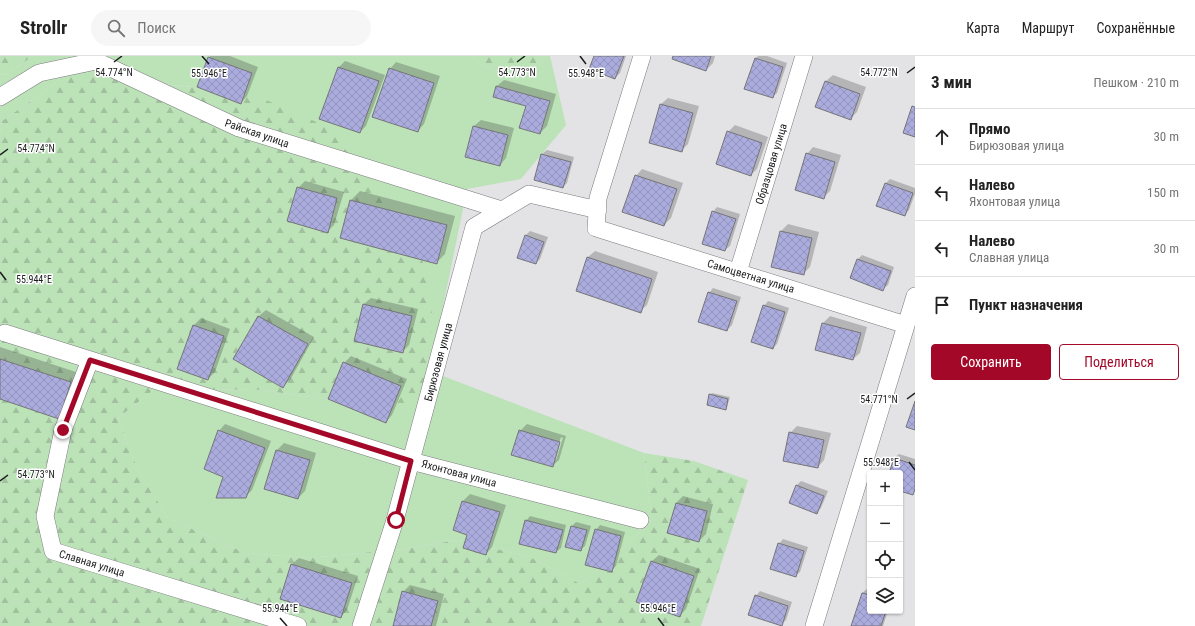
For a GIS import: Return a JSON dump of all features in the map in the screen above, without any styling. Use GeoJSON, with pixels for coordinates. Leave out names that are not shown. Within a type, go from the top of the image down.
{"type":"FeatureCollection","features":[{"type":"Feature","properties":{"kind":"street"},"geometry":{"type":"LineString","coordinates":[[598,210],[598,198],[642,56]]}},
{"type":"Feature","properties":{"kind":"street","name":"Образцовая улица"},"geometry":{"type":"LineString","coordinates":[[738,272],[804,56]]}},
{"type":"Feature","properties":{"kind":"street","name":"Райская улица"},"geometry":{"type":"LineString","coordinates":[[0,97],[39,74],[96,61],[239,128],[502,210]]}},
{"type":"Feature","properties":{"kind":"street","name":"Бирюзовая улица"},"geometry":{"type":"LineString","coordinates":[[361,626],[396,520],[474,227],[529,194],[598,210]]}},
{"type":"Feature","properties":{"kind":"street","name":"Самоцветная улица"},"geometry":{"type":"LineString","coordinates":[[598,210],[596,228],[906,325]]}},
{"type":"Feature","properties":{"kind":"street"},"geometry":{"type":"LineString","coordinates":[[814,626],[915,296]]}},
{"type":"Feature","properties":{"kind":"street","name":"Яхонтовая улица"},"geometry":{"type":"LineString","coordinates":[[5,334],[411,461],[640,520]]}},
{"type":"Feature","properties":{"kind":"street","name":"Славная улица"},"geometry":{"type":"LineString","coordinates":[[90,360],[63,430],[45,516],[53,551],[298,626]]}},
{"type":"Feature","properties":{"kind":"green space"},"geometry":{"type":"Polygon","coordinates":[[[0,56],[33,56],[8,73],[0,75],[0,56]]]}},
{"type":"Feature","properties":{"kind":"green space"},"geometry":{"type":"Polygon","coordinates":[[[33,56],[473,56],[476,62],[516,80],[546,56],[550,56],[566,125],[521,179],[467,189],[430,371],[644,453],[652,520],[621,550],[580,584],[530,557],[458,540],[405,549],[308,558],[245,553],[168,518],[138,470],[118,418],[156,388],[262,390],[365,405],[248,92],[141,82],[85,57],[48,89],[2,121],[0,132],[0,75],[8,73],[33,56]]]}},
{"type":"Feature","properties":{"kind":"green space"},"geometry":{"type":"Polygon","coordinates":[[[85,56],[141,82],[248,92],[328,127],[373,185],[422,258],[432,307],[430,371],[406,413],[365,405],[262,390],[156,388],[118,418],[138,470],[168,518],[245,553],[308,558],[405,549],[458,540],[530,557],[580,584],[621,550],[652,520],[644,453],[694,461],[748,480],[701,626],[0,626],[0,132],[2,121],[48,89],[85,56]]]}},
{"type":"Feature","properties":{"kind":"green space"},"geometry":{"type":"Polygon","coordinates":[[[473,56],[546,56],[516,80],[476,62],[473,56]]]}},
{"type":"Feature","properties":{"kind":"building"},"geometry":{"type":"Polygon","coordinates":[[[594,56],[624,56],[615,79],[589,69],[594,56]]]}},
{"type":"Feature","properties":{"kind":"building"},"geometry":{"type":"Polygon","coordinates":[[[673,56],[711,56],[706,71],[672,59],[673,56]]]}},
{"type":"Feature","properties":{"kind":"building"},"geometry":{"type":"Polygon","coordinates":[[[208,57],[252,73],[241,104],[197,87],[208,57]]]}},
{"type":"Feature","properties":{"kind":"building"},"geometry":{"type":"Polygon","coordinates":[[[755,58],[783,67],[773,98],[744,89],[755,58]]]}},
{"type":"Feature","properties":{"kind":"building"},"geometry":{"type":"Polygon","coordinates":[[[338,67],[379,81],[360,133],[319,119],[338,67]]]}},
{"type":"Feature","properties":{"kind":"building"},"geometry":{"type":"Polygon","coordinates":[[[389,68],[434,83],[418,132],[372,117],[389,68]]]}},
{"type":"Feature","properties":{"kind":"building"},"geometry":{"type":"Polygon","coordinates":[[[825,81],[860,94],[851,120],[815,107],[825,81]]]}},
{"type":"Feature","properties":{"kind":"building"},"geometry":{"type":"Polygon","coordinates":[[[496,86],[550,101],[540,134],[519,128],[526,106],[493,97],[496,86]]]}},
{"type":"Feature","properties":{"kind":"building"},"geometry":{"type":"Polygon","coordinates":[[[660,104],[693,113],[682,152],[649,143],[660,104]]]}},
{"type":"Feature","properties":{"kind":"building"},"geometry":{"type":"Polygon","coordinates":[[[912,106],[915,107],[915,137],[903,133],[912,106]]]}},
{"type":"Feature","properties":{"kind":"building"},"geometry":{"type":"Polygon","coordinates":[[[473,126],[508,135],[500,166],[465,157],[473,126]]]}},
{"type":"Feature","properties":{"kind":"building"},"geometry":{"type":"Polygon","coordinates":[[[727,131],[762,143],[751,176],[716,164],[727,131]]]}},
{"type":"Feature","properties":{"kind":"building"},"geometry":{"type":"Polygon","coordinates":[[[806,153],[835,162],[824,199],[795,190],[806,153]]]}},
{"type":"Feature","properties":{"kind":"building"},"geometry":{"type":"Polygon","coordinates":[[[541,154],[571,162],[563,188],[534,180],[541,154]]]}},
{"type":"Feature","properties":{"kind":"building"},"geometry":{"type":"Polygon","coordinates":[[[635,175],[677,189],[664,226],[622,212],[635,175]]]}},
{"type":"Feature","properties":{"kind":"building"},"geometry":{"type":"Polygon","coordinates":[[[885,183],[913,193],[905,216],[876,206],[885,183]]]}},
{"type":"Feature","properties":{"kind":"building"},"geometry":{"type":"Polygon","coordinates":[[[297,187],[337,198],[328,233],[287,221],[297,187]]]}},
{"type":"Feature","properties":{"kind":"building"},"geometry":{"type":"Polygon","coordinates":[[[350,200],[447,225],[437,264],[340,238],[350,200]]]}},
{"type":"Feature","properties":{"kind":"building"},"geometry":{"type":"Polygon","coordinates":[[[712,211],[736,219],[725,251],[702,244],[712,211]]]}},
{"type":"Feature","properties":{"kind":"building"},"geometry":{"type":"Polygon","coordinates":[[[780,231],[812,238],[804,275],[771,267],[780,231]]]}},
{"type":"Feature","properties":{"kind":"building"},"geometry":{"type":"Polygon","coordinates":[[[525,235],[544,242],[536,264],[517,258],[525,235]]]}},
{"type":"Feature","properties":{"kind":"building"},"geometry":{"type":"Polygon","coordinates":[[[587,257],[652,279],[641,313],[576,291],[587,257]]]}},
{"type":"Feature","properties":{"kind":"building"},"geometry":{"type":"Polygon","coordinates":[[[857,259],[891,271],[883,291],[850,278],[857,259]]]}},
{"type":"Feature","properties":{"kind":"building"},"geometry":{"type":"Polygon","coordinates":[[[708,292],[737,301],[727,331],[698,322],[708,292]]]}},
{"type":"Feature","properties":{"kind":"building"},"geometry":{"type":"Polygon","coordinates":[[[363,304],[412,316],[403,353],[354,341],[363,304]]]}},
{"type":"Feature","properties":{"kind":"building"},"geometry":{"type":"Polygon","coordinates":[[[763,305],[785,312],[773,349],[751,342],[763,305]]]}},
{"type":"Feature","properties":{"kind":"building"},"geometry":{"type":"Polygon","coordinates":[[[258,316],[308,344],[283,388],[233,359],[258,316]]]}},
{"type":"Feature","properties":{"kind":"building"},"geometry":{"type":"Polygon","coordinates":[[[822,323],[861,333],[853,360],[815,350],[822,323]]]}},
{"type":"Feature","properties":{"kind":"building"},"geometry":{"type":"Polygon","coordinates":[[[193,325],[224,336],[208,380],[177,369],[193,325]]]}},
{"type":"Feature","properties":{"kind":"building"},"geometry":{"type":"Polygon","coordinates":[[[0,359],[71,382],[59,419],[0,399],[0,359]]]}},
{"type":"Feature","properties":{"kind":"building"},"geometry":{"type":"Polygon","coordinates":[[[343,362],[401,386],[386,423],[328,399],[343,362]]]}},
{"type":"Feature","properties":{"kind":"building"},"geometry":{"type":"Polygon","coordinates":[[[709,394],[728,399],[726,410],[707,405],[709,394]]]}},
{"type":"Feature","properties":{"kind":"building"},"geometry":{"type":"Polygon","coordinates":[[[915,401],[915,430],[906,427],[915,401]]]}},
{"type":"Feature","properties":{"kind":"building"},"geometry":{"type":"Polygon","coordinates":[[[218,430],[265,448],[246,498],[216,498],[223,477],[204,469],[218,430]]]}},
{"type":"Feature","properties":{"kind":"building"},"geometry":{"type":"Polygon","coordinates":[[[519,430],[560,442],[553,467],[511,455],[519,430]]]}},
{"type":"Feature","properties":{"kind":"building"},"geometry":{"type":"Polygon","coordinates":[[[789,432],[824,440],[818,468],[783,461],[789,432]]]}},
{"type":"Feature","properties":{"kind":"building"},"geometry":{"type":"Polygon","coordinates":[[[276,450],[310,460],[298,499],[264,489],[276,450]]]}},
{"type":"Feature","properties":{"kind":"building"},"geometry":{"type":"Polygon","coordinates":[[[894,458],[915,465],[915,489],[913,495],[903,492],[903,470],[890,470],[894,458]]]}},
{"type":"Feature","properties":{"kind":"building"},"geometry":{"type":"Polygon","coordinates":[[[796,485],[824,496],[817,514],[789,503],[796,485]]]}},
{"type":"Feature","properties":{"kind":"building"},"geometry":{"type":"Polygon","coordinates":[[[462,501],[500,512],[486,555],[463,548],[467,535],[453,530],[462,501]]]}},
{"type":"Feature","properties":{"kind":"building"},"geometry":{"type":"Polygon","coordinates":[[[676,503],[707,511],[699,542],[667,533],[676,503]]]}},
{"type":"Feature","properties":{"kind":"building"},"geometry":{"type":"Polygon","coordinates":[[[525,520],[563,530],[556,553],[519,544],[525,520]]]}},
{"type":"Feature","properties":{"kind":"building"},"geometry":{"type":"Polygon","coordinates":[[[571,526],[587,530],[581,551],[565,547],[571,526]]]}},
{"type":"Feature","properties":{"kind":"building"},"geometry":{"type":"Polygon","coordinates":[[[595,529],[621,536],[612,572],[585,565],[595,529]]]}},
{"type":"Feature","properties":{"kind":"building"},"geometry":{"type":"Polygon","coordinates":[[[778,543],[804,551],[796,577],[770,569],[778,543]]]}},
{"type":"Feature","properties":{"kind":"building"},"geometry":{"type":"Polygon","coordinates":[[[651,561],[694,576],[680,617],[636,602],[651,561]]]}},
{"type":"Feature","properties":{"kind":"building"},"geometry":{"type":"Polygon","coordinates":[[[291,564],[352,583],[341,618],[280,599],[291,564]]]}},
{"type":"Feature","properties":{"kind":"building"},"geometry":{"type":"Polygon","coordinates":[[[402,591],[438,601],[431,626],[393,626],[402,591]]]}},
{"type":"Feature","properties":{"kind":"building"},"geometry":{"type":"Polygon","coordinates":[[[862,593],[867,594],[867,614],[885,614],[881,626],[851,626],[862,593]]]}},
{"type":"Feature","properties":{"kind":"building"},"geometry":{"type":"Polygon","coordinates":[[[755,595],[788,606],[782,626],[748,615],[755,595]]]}},
{"type":"Feature","properties":{"kind":"route"},"geometry":{"type":"LineString","coordinates":[[63,430],[90,360],[411,461],[396,520]]}}]}
